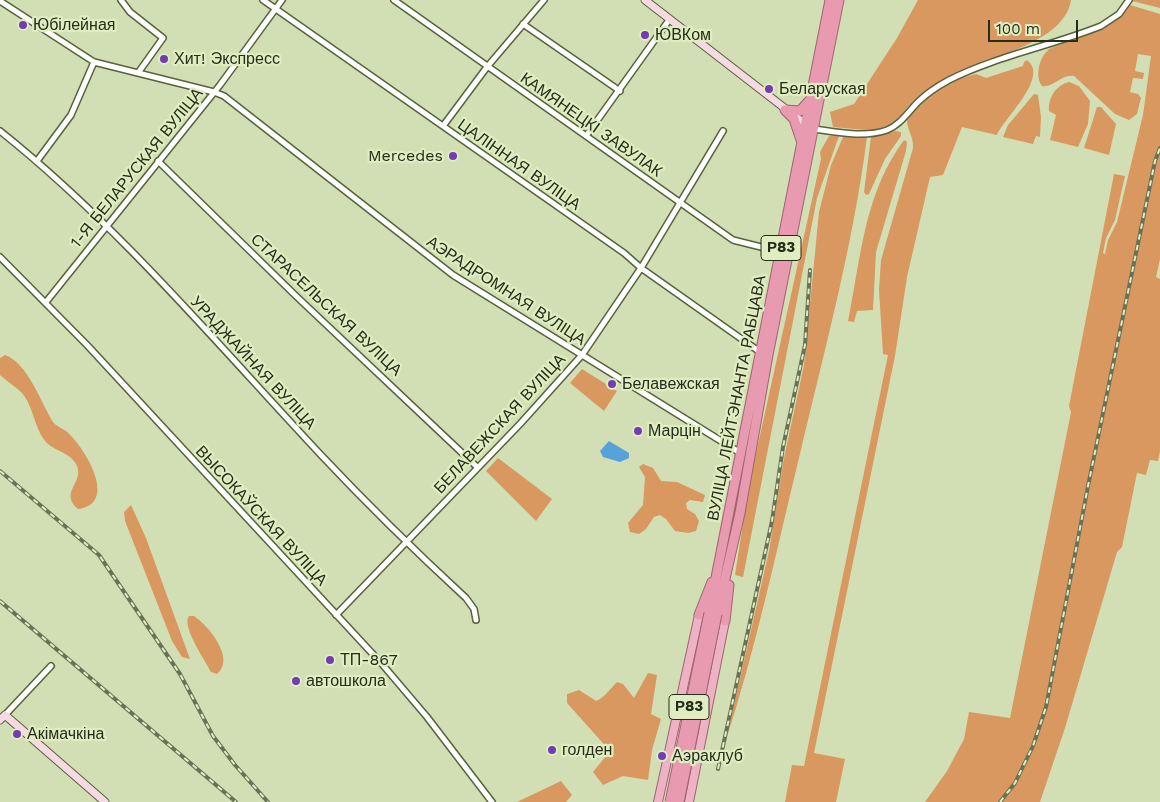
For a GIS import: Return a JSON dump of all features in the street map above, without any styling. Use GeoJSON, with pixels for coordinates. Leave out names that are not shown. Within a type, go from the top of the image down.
{"type":"FeatureCollection","features":[{"type":"Feature","properties":{"kind":"highway","name":"ВУЛІЦА ЛЕЙТЭНАНТА РАБЦАВА"},"geometry":{"type":"LineString","coordinates":[[670,802],[731,557],[760,352],[830,0]]}},
{"type":"Feature","properties":{"kind":"highway","name":"ВУЛІЦА ЛЕЙТЭНАНТА РАБЦАВА"},"geometry":{"type":"LineString","coordinates":[[678,802],[717,616],[718,568],[745,456],[814,129],[839,0]]}},
{"type":"Feature","properties":{"kind":"highway"},"geometry":{"type":"LineString","coordinates":[[785,110],[800,110],[806,106],[810,98]]}},
{"type":"Feature","properties":{"kind":"highway"},"geometry":{"type":"LineString","coordinates":[[785,110],[798,127],[801,144]]}},
{"type":"Feature","properties":{"kind":"highway"},"geometry":{"type":"LineString","coordinates":[[699,616],[718,568]]}},
{"type":"Feature","properties":{"kind":"main road"},"geometry":{"type":"LineString","coordinates":[[645,0],[754,83],[785,110],[805,125],[814,129]]}},
{"type":"Feature","properties":{"kind":"main road"},"geometry":{"type":"LineString","coordinates":[[658,802],[699,616]]}},
{"type":"Feature","properties":{"kind":"main road","name":"ВУЛІЦА ЛЕЙТЭНАНТА РАБЦАВА"},"geometry":{"type":"LineString","coordinates":[[688,802],[693,782],[717,616]]}},
{"type":"Feature","properties":{"kind":"main road"},"geometry":{"type":"LineString","coordinates":[[2,717],[105,802]]}},
{"type":"Feature","properties":{"kind":"main road"},"geometry":{"type":"LineString","coordinates":[[664,774],[667,784],[677,790],[685,790],[693,782]]}},
{"type":"Feature","properties":{"kind":"main road"},"geometry":{"type":"LineString","coordinates":[[662,802],[669,800],[678,802]]}},
{"type":"Feature","properties":{"kind":"street"},"geometry":{"type":"LineString","coordinates":[[121,0],[130,12],[164,38],[138,73]]}},
{"type":"Feature","properties":{"kind":"street","name":"ЦАЛІННАЯ ВУЛІЦА"},"geometry":{"type":"LineString","coordinates":[[263,0],[624,253],[641,268],[760,352]]}},
{"type":"Feature","properties":{"kind":"street","name":"1-Я БЕЛАРУСКАЯ ВУЛІЦА"},"geometry":{"type":"LineString","coordinates":[[46,302],[214,92],[282,0]]}},
{"type":"Feature","properties":{"kind":"street","name":"КАМЯНЕЦКІ ЗАВУЛАК"},"geometry":{"type":"LineString","coordinates":[[394,0],[732,240],[781,252]]}},
{"type":"Feature","properties":{"kind":"street"},"geometry":{"type":"LineString","coordinates":[[443,126],[487,67],[544,0]]}},
{"type":"Feature","properties":{"kind":"street"},"geometry":{"type":"LineString","coordinates":[[814,129],[842,132],[887,130],[902,119],[926,95],[947,81],[972,70],[1101,26],[1119,14],[1129,0]]}},
{"type":"Feature","properties":{"kind":"street","name":"АЭРАДРОМНАЯ ВУЛІЦА"},"geometry":{"type":"LineString","coordinates":[[0,1],[94,62],[214,92],[230,100],[453,275],[745,456]]}},
{"type":"Feature","properties":{"kind":"street"},"geometry":{"type":"LineString","coordinates":[[586,136],[669,20]]}},
{"type":"Feature","properties":{"kind":"street"},"geometry":{"type":"LineString","coordinates":[[523,24],[620,91]]}},
{"type":"Feature","properties":{"kind":"street"},"geometry":{"type":"LineString","coordinates":[[37,161],[71,115],[94,62]]}},
{"type":"Feature","properties":{"kind":"street","name":"БЕЛАВЕЖСКАЯ ВУЛІЦА"},"geometry":{"type":"LineString","coordinates":[[336,615],[551,392],[582,355],[641,268],[723,131]]}},
{"type":"Feature","properties":{"kind":"street","name":"УРАДЖАЙНАЯ ВУЛІЦА"},"geometry":{"type":"LineString","coordinates":[[0,132],[37,161],[106,226],[406,543],[466,598],[474,609],[476,620]]}},
{"type":"Feature","properties":{"kind":"street","name":"СТАРАСЕЛЬСКАЯ ВУЛІЦА"},"geometry":{"type":"LineString","coordinates":[[158,161],[296,296],[477,467]]}},
{"type":"Feature","properties":{"kind":"street","name":"ВЫСОКАЎСКАЯ ВУЛІЦА"},"geometry":{"type":"LineString","coordinates":[[0,257],[46,302],[382,664],[420,709],[492,802]]}},
{"type":"Feature","properties":{"kind":"street"},"geometry":{"type":"LineString","coordinates":[[2,717],[50,666]]}},
{"type":"Feature","properties":{"kind":"shaded area"},"geometry":{"type":"Polygon","coordinates":[[[918,0],[1071,0],[1065,16],[1053,29],[1017,49],[957,72],[942,80],[917,98],[890,124],[867,130],[833,127],[830,112],[854,104],[897,38],[918,0]]]}},
{"type":"Feature","properties":{"kind":"shaded area"},"geometry":{"type":"Polygon","coordinates":[[[1160,0],[1160,8],[1132,1],[1160,0]]]}},
{"type":"Feature","properties":{"kind":"shaded area"},"geometry":{"type":"Polygon","coordinates":[[[1130,5],[1160,14],[1160,259],[1156,277],[1160,279],[1160,451],[1158,461],[1150,460],[1146,475],[1137,473],[1122,547],[1117,552],[1065,728],[1040,802],[925,802],[947,771],[964,739],[969,712],[1010,718],[1071,412],[1069,406],[1114,174],[1125,176],[1115,220],[1106,238],[1103,253],[1105,254],[1108,240],[1117,222],[1143,115],[1151,56],[1138,54],[1135,71],[1144,73],[1143,79],[1133,78],[1130,92],[1138,94],[1141,98],[1137,114],[1129,120],[1115,114],[1074,76],[1065,77],[1050,85],[1042,86],[1038,77],[1039,66],[1044,55],[1051,48],[1103,28],[1121,16],[1130,5]]]}},
{"type":"Feature","properties":{"kind":"shaded area"},"geometry":{"type":"Polygon","coordinates":[[[1027,60],[1033,67],[1033,76],[1029,87],[997,135],[962,127],[943,175],[930,177],[907,277],[895,356],[814,753],[845,759],[836,802],[785,802],[792,765],[804,766],[888,355],[883,354],[879,290],[881,260],[913,148],[907,120],[928,97],[957,80],[976,74],[986,78],[1023,66],[1027,60]]]}},
{"type":"Feature","properties":{"kind":"shaded area"},"geometry":{"type":"Polygon","coordinates":[[[1069,82],[1079,86],[1090,101],[1088,124],[1078,147],[1050,140],[1056,115],[1049,111],[1051,97],[1060,86],[1069,82]]]}},
{"type":"Feature","properties":{"kind":"shaded area"},"geometry":{"type":"Polygon","coordinates":[[[1034,94],[1038,95],[1041,117],[1040,137],[1036,136],[1033,144],[1003,137],[1008,125],[1034,94]]]}},
{"type":"Feature","properties":{"kind":"shaded area"},"geometry":{"type":"Polygon","coordinates":[[[1097,107],[1101,107],[1116,124],[1109,155],[1084,148],[1097,107]]]}},
{"type":"Feature","properties":{"kind":"shaded area"},"geometry":{"type":"Polygon","coordinates":[[[895,131],[901,132],[901,136],[885,159],[869,194],[866,195],[864,192],[871,137],[895,131]]]}},
{"type":"Feature","properties":{"kind":"shaded area"},"geometry":{"type":"Polygon","coordinates":[[[829,136],[839,136],[817,198],[743,577],[735,575],[749,485],[821,159],[820,152],[829,136]]]}},
{"type":"Feature","properties":{"kind":"shaded area"},"geometry":{"type":"Polygon","coordinates":[[[843,137],[867,137],[854,218],[837,299],[765,600],[726,740],[769,551],[784,458],[804,365],[819,212],[831,165],[843,137]]]}},
{"type":"Feature","properties":{"kind":"shaded area"},"geometry":{"type":"Polygon","coordinates":[[[904,140],[907,142],[906,151],[876,252],[873,310],[857,311],[854,322],[848,321],[861,250],[872,204],[880,182],[904,140]]]}},
{"type":"Feature","properties":{"kind":"shaded area"},"geometry":{"type":"Polygon","coordinates":[[[5,355],[21,366],[53,422],[73,438],[89,461],[95,474],[97,486],[96,497],[90,505],[78,509],[73,503],[71,492],[78,476],[76,464],[70,457],[43,439],[25,397],[0,375],[0,358],[5,355]]]}},
{"type":"Feature","properties":{"kind":"shaded area"},"geometry":{"type":"Polygon","coordinates":[[[582,369],[617,391],[604,411],[570,383],[582,369]]]}},
{"type":"Feature","properties":{"kind":"shaded area"},"geometry":{"type":"Polygon","coordinates":[[[498,458],[552,499],[536,521],[486,471],[498,458]]]}},
{"type":"Feature","properties":{"kind":"shaded area"},"geometry":{"type":"Polygon","coordinates":[[[643,464],[653,468],[661,481],[677,482],[705,495],[703,502],[690,500],[686,503],[687,509],[695,514],[699,521],[696,531],[688,533],[675,531],[666,519],[660,515],[654,517],[646,529],[639,534],[630,532],[628,523],[643,505],[645,477],[639,467],[643,464]]]}},
{"type":"Feature","properties":{"kind":"shaded area"},"geometry":{"type":"Polygon","coordinates":[[[131,505],[146,538],[190,659],[182,657],[172,641],[125,521],[124,512],[131,505]]]}},
{"type":"Feature","properties":{"kind":"shaded area"},"geometry":{"type":"Polygon","coordinates":[[[189,616],[194,616],[207,627],[218,643],[224,660],[222,668],[217,674],[211,672],[191,635],[187,621],[189,616]]]}},
{"type":"Feature","properties":{"kind":"shaded area"},"geometry":{"type":"Polygon","coordinates":[[[648,673],[657,675],[651,714],[661,719],[652,750],[648,780],[623,776],[603,785],[593,772],[610,751],[567,703],[567,694],[579,690],[596,701],[604,696],[617,682],[623,684],[634,698],[648,673]]]}},
{"type":"Feature","properties":{"kind":"shaded area"},"geometry":{"type":"Polygon","coordinates":[[[561,781],[572,795],[566,802],[517,802],[561,781]]]}},
{"type":"Feature","properties":{"kind":"water"},"geometry":{"type":"Polygon","coordinates":[[[609,441],[629,453],[629,458],[620,462],[603,457],[600,451],[609,441]]]}},
{"type":"Feature","properties":{"kind":"railway"},"geometry":{"type":"LineString","coordinates":[[1000,802],[1015,783],[1033,746],[1046,707],[1088,486],[1155,161],[1160,148]]}},
{"type":"Feature","properties":{"kind":"railway"},"geometry":{"type":"LineString","coordinates":[[718,769],[772,521],[783,447],[805,345],[810,270]]}},
{"type":"Feature","properties":{"kind":"railway"},"geometry":{"type":"LineString","coordinates":[[0,471],[99,555],[180,674],[213,736],[235,765],[268,802]]}},
{"type":"Feature","properties":{"kind":"railway"},"geometry":{"type":"LineString","coordinates":[[0,601],[236,802]]}},
{"type":"Feature","properties":{"kind":"place","name":"Юбілейная"},"geometry":{"type":"Point","coordinates":[23,25]}},
{"type":"Feature","properties":{"kind":"place","name":"ЮВКом"},"geometry":{"type":"Point","coordinates":[645,35]}},
{"type":"Feature","properties":{"kind":"place","name":"Хит! Экспресс"},"geometry":{"type":"Point","coordinates":[164,59]}},
{"type":"Feature","properties":{"kind":"place","name":"Беларуская"},"geometry":{"type":"Point","coordinates":[769,89]}},
{"type":"Feature","properties":{"kind":"place","name":"Mercedes"},"geometry":{"type":"Point","coordinates":[453,156]}},
{"type":"Feature","properties":{"kind":"place","name":"Белавежская"},"geometry":{"type":"Point","coordinates":[612,384]}},
{"type":"Feature","properties":{"kind":"place","name":"Марцін"},"geometry":{"type":"Point","coordinates":[638,431]}},
{"type":"Feature","properties":{"kind":"place","name":"ТП-867"},"geometry":{"type":"Point","coordinates":[330,660]}},
{"type":"Feature","properties":{"kind":"place","name":"автошкола"},"geometry":{"type":"Point","coordinates":[296,681]}},
{"type":"Feature","properties":{"kind":"place","name":"Акімачкіна"},"geometry":{"type":"Point","coordinates":[17,734]}},
{"type":"Feature","properties":{"kind":"place","name":"голден"},"geometry":{"type":"Point","coordinates":[552,750]}},
{"type":"Feature","properties":{"kind":"place","name":"Аэраклуб"},"geometry":{"type":"Point","coordinates":[662,756]}}]}
